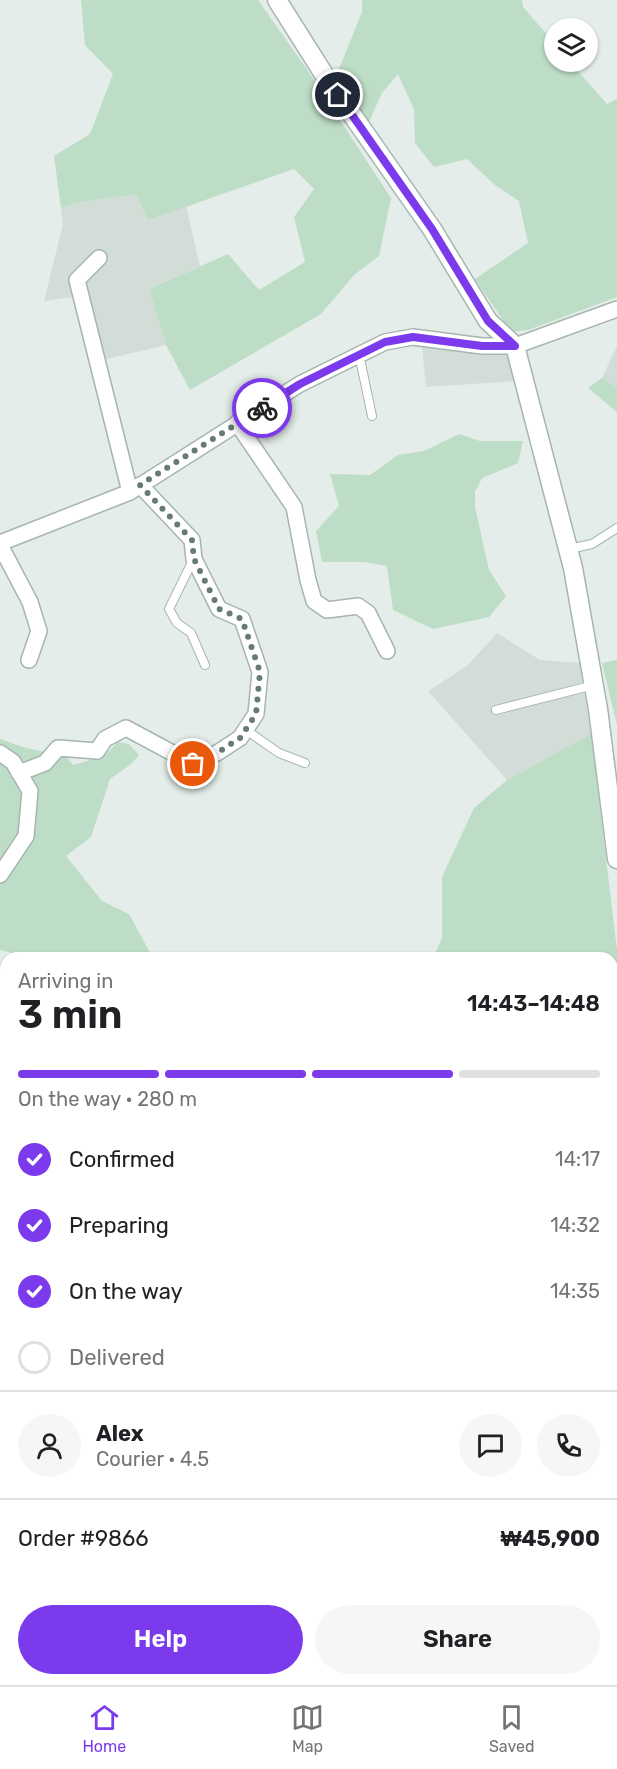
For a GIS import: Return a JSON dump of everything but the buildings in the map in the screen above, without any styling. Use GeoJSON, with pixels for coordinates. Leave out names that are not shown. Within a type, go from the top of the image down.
{"type":"FeatureCollection","features":[{"type":"Feature","properties":{"kind":"street"},"geometry":{"type":"LineString","coordinates":[[277,0],[325,76],[432,229],[488,321],[515,346],[569,549],[594,685],[617,859]]}},
{"type":"Feature","properties":{"kind":"street"},"geometry":{"type":"LineString","coordinates":[[19,773],[45,763],[58,748],[98,751],[105,739],[126,728],[193,764],[217,753],[240,738],[256,714],[260,672],[242,619],[219,609],[194,559],[192,540],[135,488],[77,280],[99,258]]}},
{"type":"Feature","properties":{"kind":"street"},"geometry":{"type":"LineString","coordinates":[[29,660],[39,631],[30,602],[0,544],[135,488],[300,384],[385,342],[413,337],[482,346],[515,346],[617,309]]}},
{"type":"Feature","properties":{"kind":"street"},"geometry":{"type":"LineString","coordinates":[[237,423],[294,507],[314,601],[327,610],[358,606],[363,609],[368,613],[387,651]]}},
{"type":"Feature","properties":{"kind":"street"},"geometry":{"type":"LineString","coordinates":[[0,753],[13,762],[30,791],[26,836],[0,875]]}},
{"type":"Feature","properties":{"kind":"lane"},"geometry":{"type":"LineString","coordinates":[[359,354],[372,416]]}},
{"type":"Feature","properties":{"kind":"lane"},"geometry":{"type":"LineString","coordinates":[[569,549],[592,544],[617,528]]}},
{"type":"Feature","properties":{"kind":"lane"},"geometry":{"type":"LineString","coordinates":[[194,559],[169,609],[177,623],[191,633],[205,664]]}},
{"type":"Feature","properties":{"kind":"lane"},"geometry":{"type":"LineString","coordinates":[[496,710],[594,685]]}},
{"type":"Feature","properties":{"kind":"lane"},"geometry":{"type":"LineString","coordinates":[[246,730],[279,753],[305,763]]}},
{"type":"Feature","properties":{"kind":"shaded area"},"geometry":{"type":"Polygon","coordinates":[[[136,194],[149,220],[186,206],[200,266],[149,289],[166,345],[90,363],[73,297],[44,301],[63,224],[61,208],[75,203],[136,194]]]}},
{"type":"Feature","properties":{"kind":"shaded area"},"geometry":{"type":"Polygon","coordinates":[[[617,346],[617,388],[602,378],[617,346]]]}},
{"type":"Feature","properties":{"kind":"shaded area"},"geometry":{"type":"Polygon","coordinates":[[[422,347],[508,350],[516,381],[426,387],[422,347]]]}},
{"type":"Feature","properties":{"kind":"shaded area"},"geometry":{"type":"Polygon","coordinates":[[[497,633],[540,660],[582,663],[581,674],[591,734],[507,780],[428,691],[467,666],[497,633]]]}},
{"type":"Feature","properties":{"kind":"green space"},"geometry":{"type":"Polygon","coordinates":[[[81,0],[258,0],[308,71],[391,198],[379,256],[354,275],[321,314],[190,390],[166,345],[149,289],[228,254],[259,290],[305,262],[294,217],[314,189],[294,169],[148,220],[136,194],[75,203],[61,208],[54,156],[90,134],[113,74],[85,45],[81,0]]]}},
{"type":"Feature","properties":{"kind":"green space"},"geometry":{"type":"Polygon","coordinates":[[[362,0],[522,0],[523,7],[544,31],[544,72],[579,72],[607,104],[617,99],[617,297],[528,330],[511,332],[475,279],[528,243],[519,201],[495,185],[467,159],[434,167],[415,143],[414,109],[398,74],[382,93],[368,124],[336,76],[362,12],[362,0]]]}},
{"type":"Feature","properties":{"kind":"green space"},"geometry":{"type":"Polygon","coordinates":[[[602,378],[617,388],[617,412],[588,388],[602,378]]]}},
{"type":"Feature","properties":{"kind":"green space"},"geometry":{"type":"Polygon","coordinates":[[[459,434],[480,441],[523,441],[518,463],[482,478],[475,492],[475,507],[489,570],[506,596],[489,617],[433,629],[393,610],[387,566],[364,562],[322,562],[316,531],[339,506],[330,474],[370,475],[398,455],[424,451],[459,434]]]}},
{"type":"Feature","properties":{"kind":"green space"},"geometry":{"type":"Polygon","coordinates":[[[617,660],[617,725],[602,663],[617,660]]]}},
{"type":"Feature","properties":{"kind":"green space"},"geometry":{"type":"Polygon","coordinates":[[[591,734],[617,952],[436,952],[442,938],[442,877],[474,808],[507,780],[591,734]]]}},
{"type":"Feature","properties":{"kind":"green space"},"geometry":{"type":"Polygon","coordinates":[[[0,739],[26,748],[67,757],[73,765],[104,756],[118,742],[129,744],[139,755],[131,764],[110,779],[91,837],[66,856],[102,901],[129,914],[150,952],[8,952],[0,950],[0,739]]]}},
{"type":"Feature","properties":{"kind":"way so far"},"geometry":{"type":"LineString","coordinates":[[193,764],[217,753],[240,738],[256,714],[260,672],[242,619],[219,609],[194,559],[192,540],[140,485],[262,408]]}},
{"type":"Feature","properties":{"kind":"route"},"geometry":{"type":"LineString","coordinates":[[262,408],[300,384],[385,342],[413,337],[482,346],[515,346],[488,321],[432,229],[338,95]]}}]}
